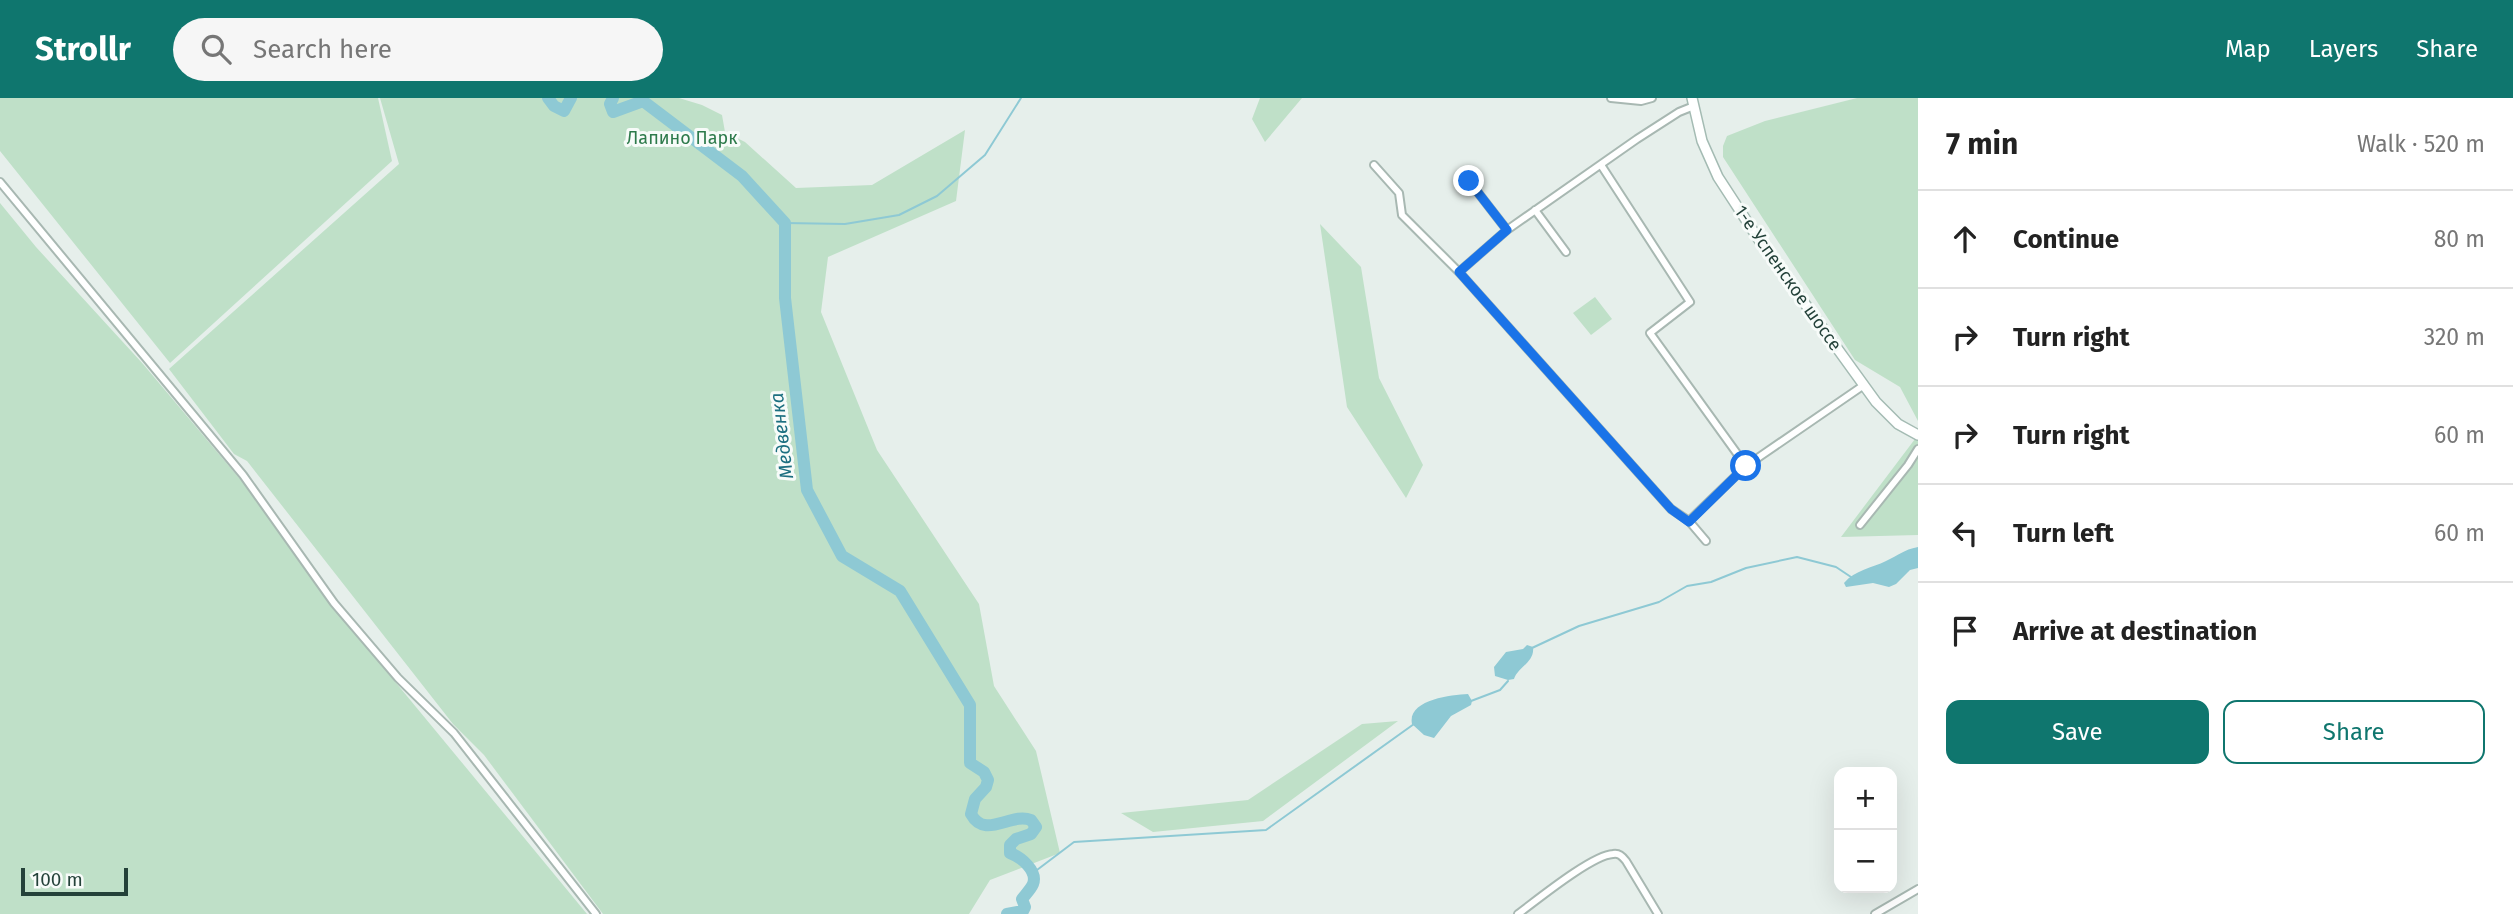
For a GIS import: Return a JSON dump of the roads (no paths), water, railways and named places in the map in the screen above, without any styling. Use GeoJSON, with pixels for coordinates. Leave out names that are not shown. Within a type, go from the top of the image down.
{"type":"FeatureCollection","features":[{"type":"Feature","properties":{"kind":"main road","name":"1-е Успенское шоссе"},"geometry":{"type":"LineString","coordinates":[[1693,102],[1702,141],[1718,177],[1761,243],[1876,402],[1898,424],[1918,435]]}},
{"type":"Feature","properties":{"kind":"street"},"geometry":{"type":"LineString","coordinates":[[1611,98],[1641,101],[1652,98]]}},
{"type":"Feature","properties":{"kind":"street"},"geometry":{"type":"LineString","coordinates":[[1459,272],[1507,230],[1693,102]]}},
{"type":"Feature","properties":{"kind":"street"},"geometry":{"type":"LineString","coordinates":[[1374,165],[1399,193],[1402,215],[1459,272],[1671,509],[1689,522],[1706,541]]}},
{"type":"Feature","properties":{"kind":"street"},"geometry":{"type":"LineString","coordinates":[[1601,165],[1690,302],[1650,333],[1746,466]]}},
{"type":"Feature","properties":{"kind":"street"},"geometry":{"type":"LineString","coordinates":[[1469,181],[1507,230]]}},
{"type":"Feature","properties":{"kind":"street"},"geometry":{"type":"LineString","coordinates":[[0,182],[243,475],[334,603],[398,678],[454,733],[596,914]]}},
{"type":"Feature","properties":{"kind":"street"},"geometry":{"type":"LineString","coordinates":[[1535,211],[1566,252]]}},
{"type":"Feature","properties":{"kind":"street"},"geometry":{"type":"LineString","coordinates":[[1689,522],[1746,466],[1864,385]]}},
{"type":"Feature","properties":{"kind":"street"},"geometry":{"type":"LineString","coordinates":[[1860,524],[1918,449]]}},
{"type":"Feature","properties":{"kind":"street"},"geometry":{"type":"LineString","coordinates":[[1518,914],[1546,892],[1599,858],[1615,853],[1622,855],[1658,914]]}},
{"type":"Feature","properties":{"kind":"street"},"geometry":{"type":"LineString","coordinates":[[1875,914],[1918,889]]}},
{"type":"Feature","properties":{"kind":"water"},"geometry":{"type":"Polygon","coordinates":[[[1918,547],[1918,568],[1910,570],[1896,584],[1889,587],[1873,583],[1846,587],[1844,583],[1858,572],[1918,547]]]}},
{"type":"Feature","properties":{"kind":"water"},"geometry":{"type":"Polygon","coordinates":[[[1527,645],[1533,647],[1533,652],[1514,679],[1495,676],[1494,667],[1506,652],[1523,649],[1527,645]]]}},
{"type":"Feature","properties":{"kind":"water"},"geometry":{"type":"Polygon","coordinates":[[[1468,694],[1471,705],[1451,716],[1434,738],[1424,735],[1412,724],[1412,716],[1423,704],[1431,700],[1468,694]]]}},
{"type":"Feature","properties":{"kind":"waterway","name":"Медвенка"},"geometry":{"type":"LineString","coordinates":[[548,98],[554,106],[564,111],[571,98]]}},
{"type":"Feature","properties":{"kind":"waterway","name":"Медвенка"},"geometry":{"type":"LineString","coordinates":[[613,98],[610,104],[613,112],[643,101],[742,176],[785,223],[785,298],[807,490],[842,556],[900,591],[970,705],[970,763],[984,772],[988,780],[986,787],[975,799],[971,814],[983,825],[1023,819],[1031,820],[1036,827],[1031,834],[1016,839],[1010,845],[1010,853],[1028,865],[1034,879],[1022,899],[1025,907],[1023,911],[1007,914]]}},
{"type":"Feature","properties":{"kind":"waterway"},"geometry":{"type":"LineString","coordinates":[[785,223],[845,224],[899,215],[937,196],[985,155],[1021,98]]}},
{"type":"Feature","properties":{"kind":"waterway"},"geometry":{"type":"LineString","coordinates":[[1532,648],[1579,626],[1659,602],[1687,586],[1711,582],[1746,568],[1797,557],[1836,567],[1851,577]]}},
{"type":"Feature","properties":{"kind":"waterway"},"geometry":{"type":"LineString","coordinates":[[1471,701],[1500,690],[1508,681]]}},
{"type":"Feature","properties":{"kind":"waterway"},"geometry":{"type":"LineString","coordinates":[[1033,873],[1074,842],[1266,830],[1414,724]]}},
{"type":"Feature","properties":{"kind":"park label","name":"Лапино Парк"},"geometry":{"type":"Point","coordinates":[682,138]}}]}
